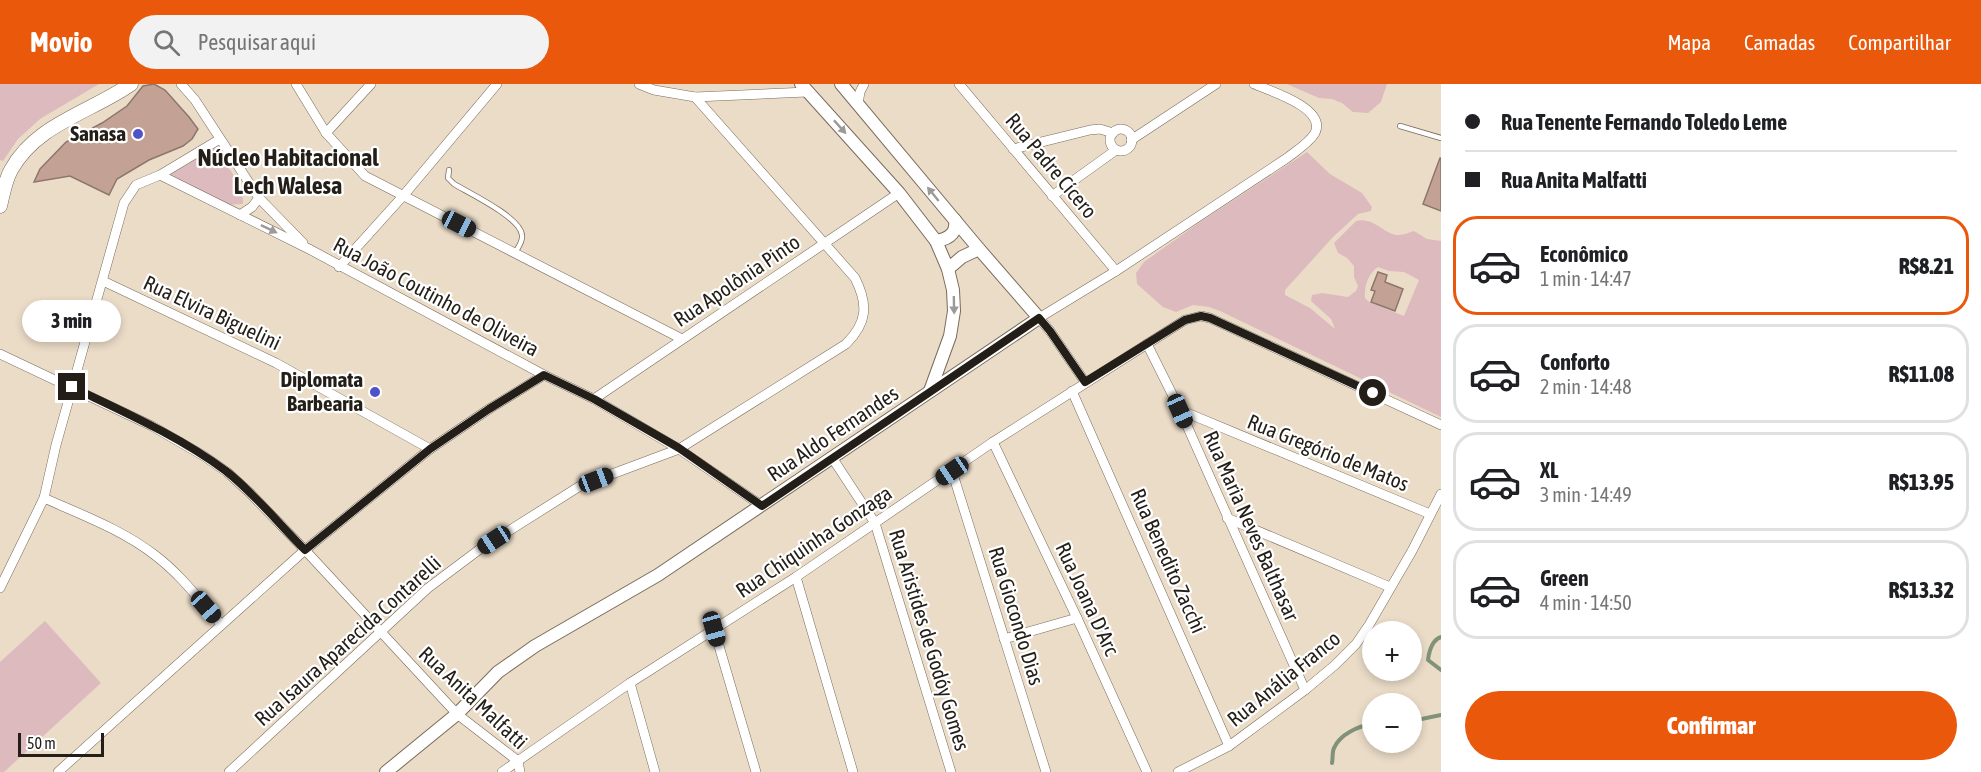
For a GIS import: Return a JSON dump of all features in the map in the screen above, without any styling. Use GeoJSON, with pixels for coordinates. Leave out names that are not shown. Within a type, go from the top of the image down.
{"type":"FeatureCollection","features":[{"type":"Feature","properties":{"kind":"main road"},"geometry":{"type":"LineString","coordinates":[[106,99],[117,84]]}},
{"type":"Feature","properties":{"kind":"main road"},"geometry":{"type":"LineString","coordinates":[[0,206],[9,172],[23,153],[56,125],[131,84]]}},
{"type":"Feature","properties":{"kind":"street"},"geometry":{"type":"LineString","coordinates":[[182,84],[195,100],[259,198],[309,249]]}},
{"type":"Feature","properties":{"kind":"street"},"geometry":{"type":"LineString","coordinates":[[296,84],[326,133],[365,176],[682,339]]}},
{"type":"Feature","properties":{"kind":"street"},"geometry":{"type":"LineString","coordinates":[[326,133],[371,84]]}},
{"type":"Feature","properties":{"kind":"street"},"geometry":{"type":"LineString","coordinates":[[339,267],[403,196],[497,84]]}},
{"type":"Feature","properties":{"kind":"street"},"geometry":{"type":"LineString","coordinates":[[639,84],[654,90],[695,97],[804,88],[899,193],[936,241],[948,269],[953,290],[954,311],[950,336],[930,392]]}},
{"type":"Feature","properties":{"kind":"street"},"geometry":{"type":"LineString","coordinates":[[841,84],[978,249],[1039,318],[1085,382]]}},
{"type":"Feature","properties":{"kind":"street"},"geometry":{"type":"LineString","coordinates":[[858,104],[864,84]]}},
{"type":"Feature","properties":{"kind":"street","name":"Rua Padre Cícero"},"geometry":{"type":"LineString","coordinates":[[959,84],[1116,271]]}},
{"type":"Feature","properties":{"kind":"street"},"geometry":{"type":"LineString","coordinates":[[1052,195],[1116,150],[1126,149],[1131,140],[1216,84]]}},
{"type":"Feature","properties":{"kind":"street","name":"Rua Aldo Fernandes"},"geometry":{"type":"LineString","coordinates":[[386,772],[457,714],[498,672],[535,646],[658,575],[1039,318],[1116,271],[1287,158],[1311,137],[1317,127],[1316,121],[1311,112],[1296,102],[1254,84]]}},
{"type":"Feature","properties":{"kind":"street","name":"Rua Isaura Aparecida Contarelli"},"geometry":{"type":"LineString","coordinates":[[229,772],[428,588],[480,549],[580,486],[679,448],[846,344],[856,334],[864,312],[861,291],[855,278],[695,97]]}},
{"type":"Feature","properties":{"kind":"street"},"geometry":{"type":"LineString","coordinates":[[1013,149],[1100,129],[1113,133],[1119,130],[1126,131],[1131,140]]}},
{"type":"Feature","properties":{"kind":"street"},"geometry":{"type":"LineString","coordinates":[[1113,133],[1110,142],[1116,150]]}},
{"type":"Feature","properties":{"kind":"street"},"geometry":{"type":"LineString","coordinates":[[0,588],[44,498],[56,445],[124,203],[136,185],[160,175],[220,139]]}},
{"type":"Feature","properties":{"kind":"street"},"geometry":{"type":"LineString","coordinates":[[160,175],[309,249]]}},
{"type":"Feature","properties":{"kind":"street","name":"Rua Apolônia Pinto"},"geometry":{"type":"LineString","coordinates":[[594,399],[899,193]]}},
{"type":"Feature","properties":{"kind":"street"},"geometry":{"type":"LineString","coordinates":[[240,214],[252,207],[259,198]]}},
{"type":"Feature","properties":{"kind":"street"},"geometry":{"type":"LineString","coordinates":[[936,241],[953,233],[956,228],[955,220]]}},
{"type":"Feature","properties":{"kind":"street","name":"Rua João Coutinho de Oliveira"},"geometry":{"type":"LineString","coordinates":[[309,249],[544,375],[594,399],[679,448],[762,506]]}},
{"type":"Feature","properties":{"kind":"street"},"geometry":{"type":"LineString","coordinates":[[948,269],[962,257],[978,249]]}},
{"type":"Feature","properties":{"kind":"street","name":"Rua Elvira Biguelini"},"geometry":{"type":"LineString","coordinates":[[103,281],[276,363],[430,449]]}},
{"type":"Feature","properties":{"kind":"street","name":"Rua Chiquinha Gonzaga"},"geometry":{"type":"LineString","coordinates":[[502,772],[630,683],[796,577],[993,442],[1185,320],[1201,316],[1210,318],[1441,425]]}},
{"type":"Feature","properties":{"kind":"street","name":"Rua Maria Neves Balthasar"},"geometry":{"type":"LineString","coordinates":[[1147,344],[1180,411],[1305,690]]}},
{"type":"Feature","properties":{"kind":"street","name":"Rua Anita Malfatti"},"geometry":{"type":"LineString","coordinates":[[0,354],[152,426],[227,472],[305,550],[457,714],[518,761],[520,772]]}},
{"type":"Feature","properties":{"kind":"street"},"geometry":{"type":"LineString","coordinates":[[58,772],[305,550],[430,449],[544,375]]}},
{"type":"Feature","properties":{"kind":"street","name":"Rua Benedito Zacchi"},"geometry":{"type":"LineString","coordinates":[[1072,391],[1229,746]]}},
{"type":"Feature","properties":{"kind":"street","name":"Rua Gregório de Matos"},"geometry":{"type":"LineString","coordinates":[[1180,411],[1430,514]]}},
{"type":"Feature","properties":{"kind":"street","name":"Rua Joana D'Arc"},"geometry":{"type":"LineString","coordinates":[[993,442],[1147,772]]}},
{"type":"Feature","properties":{"kind":"street","name":"Rua Aristides de Godóy Gomes"},"geometry":{"type":"LineString","coordinates":[[833,459],[875,523],[951,772]]}},
{"type":"Feature","properties":{"kind":"street","name":"Rua Giocondo Dias"},"geometry":{"type":"LineString","coordinates":[[952,471],[1046,772]]}},
{"type":"Feature","properties":{"kind":"street","name":"Rua Anália Franco"},"geometry":{"type":"LineString","coordinates":[[1178,772],[1229,746],[1305,690],[1356,644],[1369,625],[1441,494]]}},
{"type":"Feature","properties":{"kind":"street"},"geometry":{"type":"LineString","coordinates":[[44,498],[116,531],[158,557],[221,624]]}},
{"type":"Feature","properties":{"kind":"street"},"geometry":{"type":"LineString","coordinates":[[1227,518],[1390,586]]}},
{"type":"Feature","properties":{"kind":"street"},"geometry":{"type":"LineString","coordinates":[[796,577],[852,772]]}},
{"type":"Feature","properties":{"kind":"street"},"geometry":{"type":"LineString","coordinates":[[1004,639],[1077,618]]}},
{"type":"Feature","properties":{"kind":"street"},"geometry":{"type":"LineString","coordinates":[[714,629],[756,772]]}},
{"type":"Feature","properties":{"kind":"street"},"geometry":{"type":"LineString","coordinates":[[630,683],[655,772]]}},
{"type":"Feature","properties":{"kind":"lane"},"geometry":{"type":"LineString","coordinates":[[1400,126],[1441,138]]}},
{"type":"Feature","properties":{"kind":"lane"},"geometry":{"type":"LineString","coordinates":[[448,170],[448,178],[454,184],[504,214],[520,230],[522,241],[515,253]]}},
{"type":"Feature","properties":{"kind":"shaded area"},"geometry":{"type":"Polygon","coordinates":[[[0,84],[99,84],[40,119],[18,139],[3,161],[0,160],[0,84]]]}},
{"type":"Feature","properties":{"kind":"shaded area"},"geometry":{"type":"Polygon","coordinates":[[[1287,84],[1387,84],[1381,102],[1368,113],[1353,112],[1342,103],[1319,98],[1287,84]]]}},
{"type":"Feature","properties":{"kind":"shaded area"},"geometry":{"type":"Polygon","coordinates":[[[216,147],[242,189],[243,204],[226,205],[169,175],[216,147]]]}},
{"type":"Feature","properties":{"kind":"shaded area"},"geometry":{"type":"Polygon","coordinates":[[[1307,152],[1330,174],[1362,193],[1372,207],[1371,211],[1358,214],[1333,237],[1285,290],[1285,295],[1310,308],[1335,329],[1331,319],[1311,301],[1312,295],[1322,293],[1348,297],[1356,291],[1358,286],[1354,277],[1354,266],[1338,253],[1334,243],[1356,221],[1374,223],[1394,234],[1401,235],[1414,231],[1427,239],[1441,241],[1441,417],[1220,311],[1193,305],[1176,312],[1163,307],[1137,284],[1136,273],[1144,262],[1200,222],[1307,152]],[[1378,267],[1372,273],[1366,285],[1365,298],[1369,302],[1404,316],[1419,280],[1404,272],[1389,271],[1378,267]]]}},
{"type":"Feature","properties":{"kind":"shaded area"},"geometry":{"type":"Polygon","coordinates":[[[45,621],[101,683],[4,772],[0,772],[0,662],[45,621]]]}},
{"type":"Feature","properties":{"kind":"building","name":"Sanasa"},"geometry":{"type":"Polygon","coordinates":[[[154,84],[165,90],[198,129],[192,139],[183,146],[149,160],[117,179],[109,195],[70,176],[34,182],[40,169],[66,142],[102,123],[127,106],[143,86],[154,84]]]}},
{"type":"Feature","properties":{"kind":"building"},"geometry":{"type":"Polygon","coordinates":[[[1441,158],[1441,211],[1423,204],[1441,158]]]}},
{"type":"Feature","properties":{"kind":"building"},"geometry":{"type":"Polygon","coordinates":[[[1378,272],[1387,275],[1385,282],[1403,289],[1395,311],[1371,302],[1375,291],[1371,290],[1378,272]]]}},
{"type":"Feature","properties":{"kind":"waterway"},"geometry":{"type":"LineString","coordinates":[[1441,637],[1433,643],[1428,660],[1441,670]]}},
{"type":"Feature","properties":{"kind":"waterway"},"geometry":{"type":"LineString","coordinates":[[1422,719],[1441,715]]}},
{"type":"Feature","properties":{"kind":"waterway"},"geometry":{"type":"LineString","coordinates":[[1332,763],[1333,750],[1337,743],[1345,735],[1362,727]]}},
{"type":"Feature","properties":{"kind":"place","name":"Sanasa"},"geometry":{"type":"Point","coordinates":[138,134]}},
{"type":"Feature","properties":{"kind":"place","name":"Diplomata Barbearia"},"geometry":{"type":"Point","coordinates":[375,392]}},
{"type":"Feature","properties":{"kind":"district","name":"Núcleo Habitacional Lech Walesa"},"geometry":{"type":"Point","coordinates":[288,172]}},
{"type":"Feature","properties":{"kind":"route"},"geometry":{"type":"LineString","coordinates":[[72,387],[152,426],[227,472],[305,550],[430,449],[544,375],[594,399],[679,448],[762,506],[1039,318],[1068,355],[1085,382],[1185,320],[1201,316],[1210,318],[1373,393]]}}]}
